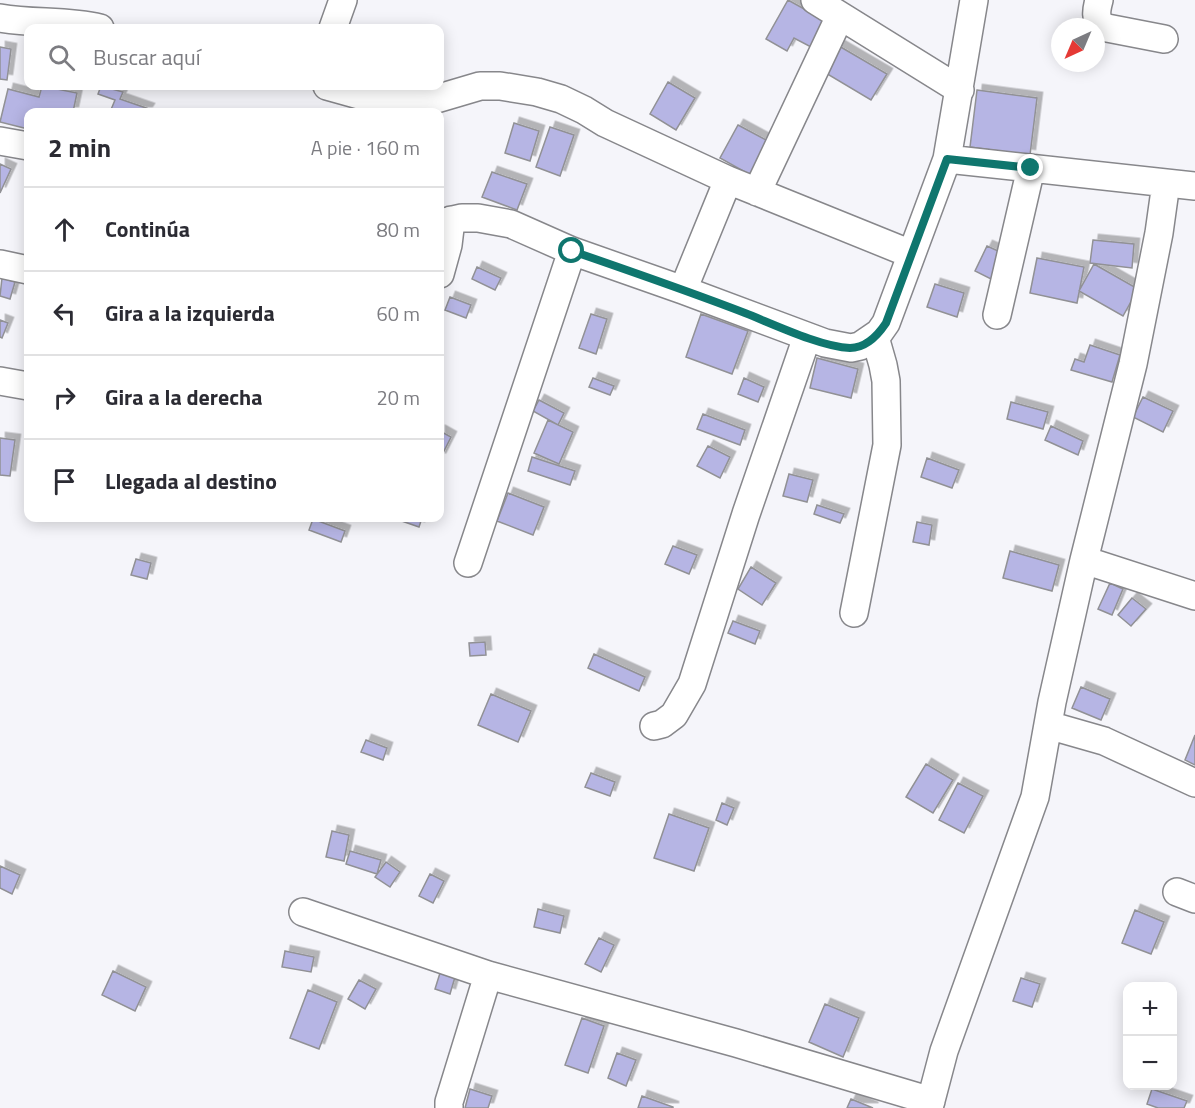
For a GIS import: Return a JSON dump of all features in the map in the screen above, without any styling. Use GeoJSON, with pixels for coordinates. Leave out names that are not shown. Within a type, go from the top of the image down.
{"type":"FeatureCollection","features":[{"type":"Feature","properties":{"kind":"street"},"geometry":{"type":"LineString","coordinates":[[334,24],[343,0]]}},
{"type":"Feature","properties":{"kind":"street"},"geometry":{"type":"LineString","coordinates":[[815,0],[960,90]]}},
{"type":"Feature","properties":{"kind":"street"},"geometry":{"type":"LineString","coordinates":[[444,260],[448,245],[445,221],[462,218],[494,220],[511,224],[572,251],[684,290],[807,337],[851,348],[860,346],[875,337],[886,323],[947,159],[974,0]]}},
{"type":"Feature","properties":{"kind":"street"},"geometry":{"type":"LineString","coordinates":[[1099,0],[1096,12],[1097,21],[1102,27],[1164,39]]}},
{"type":"Feature","properties":{"kind":"street"},"geometry":{"type":"LineString","coordinates":[[0,18],[29,22],[67,11],[78,23],[82,24]]}},
{"type":"Feature","properties":{"kind":"street"},"geometry":{"type":"LineString","coordinates":[[758,192],[840,16]]}},
{"type":"Feature","properties":{"kind":"street"},"geometry":{"type":"LineString","coordinates":[[341,90],[370,98],[391,100],[436,99],[480,86],[500,86],[537,92],[561,99],[605,123],[728,180],[911,254]]}},
{"type":"Feature","properties":{"kind":"street"},"geometry":{"type":"LineString","coordinates":[[0,141],[24,146]]}},
{"type":"Feature","properties":{"kind":"street"},"geometry":{"type":"LineString","coordinates":[[947,159],[1195,186]]}},
{"type":"Feature","properties":{"kind":"street"},"geometry":{"type":"LineString","coordinates":[[997,315],[1031,168]]}},
{"type":"Feature","properties":{"kind":"street"},"geometry":{"type":"LineString","coordinates":[[684,290],[728,180]]}},
{"type":"Feature","properties":{"kind":"street"},"geometry":{"type":"LineString","coordinates":[[303,912],[488,975],[736,1043],[930,1105],[944,1050],[1035,797],[1048,725],[1084,561],[1133,364],[1159,233],[1166,183]]}},
{"type":"Feature","properties":{"kind":"street"},"geometry":{"type":"LineString","coordinates":[[468,563],[572,251]]}},
{"type":"Feature","properties":{"kind":"street"},"geometry":{"type":"LineString","coordinates":[[0,264],[24,269]]}},
{"type":"Feature","properties":{"kind":"street"},"geometry":{"type":"LineString","coordinates":[[654,726],[662,724],[674,715],[692,684],[746,514],[807,337]]}},
{"type":"Feature","properties":{"kind":"street"},"geometry":{"type":"LineString","coordinates":[[854,613],[887,445],[886,381],[884,365],[875,337]]}},
{"type":"Feature","properties":{"kind":"street"},"geometry":{"type":"LineString","coordinates":[[0,381],[24,385]]}},
{"type":"Feature","properties":{"kind":"street"},"geometry":{"type":"LineString","coordinates":[[1084,561],[1195,596]]}},
{"type":"Feature","properties":{"kind":"street"},"geometry":{"type":"LineString","coordinates":[[1048,725],[1104,741],[1195,783]]}},
{"type":"Feature","properties":{"kind":"street"},"geometry":{"type":"LineString","coordinates":[[449,1108],[488,975]]}},
{"type":"Feature","properties":{"kind":"building"},"geometry":{"type":"Polygon","coordinates":[[[788,0],[826,21],[811,47],[794,38],[787,51],[766,39],[788,0]]]}},
{"type":"Feature","properties":{"kind":"building"},"geometry":{"type":"Polygon","coordinates":[[[839,46],[887,74],[871,100],[824,72],[839,46]]]}},
{"type":"Feature","properties":{"kind":"building"},"geometry":{"type":"Polygon","coordinates":[[[0,47],[11,49],[7,80],[0,79],[0,47]]]}},
{"type":"Feature","properties":{"kind":"building"},"geometry":{"type":"Polygon","coordinates":[[[668,82],[695,98],[676,130],[650,114],[668,82]]]}},
{"type":"Feature","properties":{"kind":"building"},"geometry":{"type":"Polygon","coordinates":[[[8,89],[39,97],[41,90],[77,93],[74,108],[24,108],[24,128],[0,122],[8,89]]]}},
{"type":"Feature","properties":{"kind":"building"},"geometry":{"type":"Polygon","coordinates":[[[100,90],[123,92],[120,99],[146,108],[112,108],[115,100],[98,94],[100,90]]]}},
{"type":"Feature","properties":{"kind":"building"},"geometry":{"type":"Polygon","coordinates":[[[977,90],[1037,98],[1030,155],[970,147],[977,90]]]}},
{"type":"Feature","properties":{"kind":"building"},"geometry":{"type":"Polygon","coordinates":[[[514,123],[539,131],[530,161],[505,153],[514,123]]]}},
{"type":"Feature","properties":{"kind":"building"},"geometry":{"type":"Polygon","coordinates":[[[738,125],[770,142],[752,176],[720,158],[738,125]]]}},
{"type":"Feature","properties":{"kind":"building"},"geometry":{"type":"Polygon","coordinates":[[[550,127],[574,135],[560,176],[536,167],[550,127]]]}},
{"type":"Feature","properties":{"kind":"building"},"geometry":{"type":"Polygon","coordinates":[[[0,164],[11,169],[0,193],[0,164]]]}},
{"type":"Feature","properties":{"kind":"building"},"geometry":{"type":"Polygon","coordinates":[[[492,172],[527,184],[517,210],[482,197],[492,172]]]}},
{"type":"Feature","properties":{"kind":"building"},"geometry":{"type":"Polygon","coordinates":[[[1093,240],[1134,244],[1132,268],[1090,263],[1093,240]]]}},
{"type":"Feature","properties":{"kind":"building"},"geometry":{"type":"Polygon","coordinates":[[[987,246],[1007,255],[995,281],[975,271],[987,246]]]}},
{"type":"Feature","properties":{"kind":"building"},"geometry":{"type":"Polygon","coordinates":[[[1037,258],[1084,267],[1077,303],[1030,293],[1037,258]]]}},
{"type":"Feature","properties":{"kind":"building"},"geometry":{"type":"Polygon","coordinates":[[[1094,264],[1138,289],[1123,316],[1079,291],[1094,264]]]}},
{"type":"Feature","properties":{"kind":"building"},"geometry":{"type":"Polygon","coordinates":[[[477,267],[501,278],[495,290],[472,279],[477,267]]]}},
{"type":"Feature","properties":{"kind":"building"},"geometry":{"type":"Polygon","coordinates":[[[2,278],[15,282],[10,299],[0,296],[2,278]]]}},
{"type":"Feature","properties":{"kind":"building"},"geometry":{"type":"Polygon","coordinates":[[[935,284],[964,293],[957,317],[927,307],[935,284]]]}},
{"type":"Feature","properties":{"kind":"building"},"geometry":{"type":"Polygon","coordinates":[[[450,297],[471,305],[466,318],[445,310],[450,297]]]}},
{"type":"Feature","properties":{"kind":"building"},"geometry":{"type":"Polygon","coordinates":[[[591,314],[607,319],[596,354],[579,348],[591,314]]]}},
{"type":"Feature","properties":{"kind":"building"},"geometry":{"type":"Polygon","coordinates":[[[701,314],[748,331],[732,374],[686,357],[701,314]]]}},
{"type":"Feature","properties":{"kind":"building"},"geometry":{"type":"Polygon","coordinates":[[[0,320],[8,323],[2,338],[0,337],[0,320]]]}},
{"type":"Feature","properties":{"kind":"building"},"geometry":{"type":"Polygon","coordinates":[[[1090,345],[1120,355],[1112,382],[1071,370],[1075,359],[1084,362],[1090,345]]]}},
{"type":"Feature","properties":{"kind":"building"},"geometry":{"type":"Polygon","coordinates":[[[817,358],[858,369],[851,398],[810,388],[817,358]]]}},
{"type":"Feature","properties":{"kind":"building"},"geometry":{"type":"Polygon","coordinates":[[[593,378],[614,386],[610,395],[589,387],[593,378]]]}},
{"type":"Feature","properties":{"kind":"building"},"geometry":{"type":"Polygon","coordinates":[[[744,378],[764,387],[758,402],[738,394],[744,378]]]}},
{"type":"Feature","properties":{"kind":"building"},"geometry":{"type":"Polygon","coordinates":[[[1143,397],[1173,411],[1163,432],[1133,417],[1143,397]]]}},
{"type":"Feature","properties":{"kind":"building"},"geometry":{"type":"Polygon","coordinates":[[[539,400],[564,413],[558,425],[533,411],[539,400]]]}},
{"type":"Feature","properties":{"kind":"building"},"geometry":{"type":"Polygon","coordinates":[[[1011,402],[1048,412],[1043,429],[1007,419],[1011,402]]]}},
{"type":"Feature","properties":{"kind":"building"},"geometry":{"type":"Polygon","coordinates":[[[703,414],[745,430],[740,445],[697,429],[703,414]]]}},
{"type":"Feature","properties":{"kind":"building"},"geometry":{"type":"Polygon","coordinates":[[[548,420],[573,432],[559,464],[534,453],[548,420]]]}},
{"type":"Feature","properties":{"kind":"building"},"geometry":{"type":"Polygon","coordinates":[[[1051,426],[1083,441],[1078,455],[1045,440],[1051,426]]]}},
{"type":"Feature","properties":{"kind":"building"},"geometry":{"type":"Polygon","coordinates":[[[444,433],[451,437],[444,451],[444,433]]]}},
{"type":"Feature","properties":{"kind":"building"},"geometry":{"type":"Polygon","coordinates":[[[0,438],[15,440],[10,476],[0,475],[0,438]]]}},
{"type":"Feature","properties":{"kind":"building"},"geometry":{"type":"Polygon","coordinates":[[[708,446],[730,457],[720,478],[697,466],[708,446]]]}},
{"type":"Feature","properties":{"kind":"building"},"geometry":{"type":"Polygon","coordinates":[[[532,457],[575,471],[570,485],[528,471],[532,457]]]}},
{"type":"Feature","properties":{"kind":"building"},"geometry":{"type":"Polygon","coordinates":[[[927,458],[959,470],[952,488],[921,477],[927,458]]]}},
{"type":"Feature","properties":{"kind":"building"},"geometry":{"type":"Polygon","coordinates":[[[789,474],[813,480],[807,502],[783,496],[789,474]]]}},
{"type":"Feature","properties":{"kind":"building"},"geometry":{"type":"Polygon","coordinates":[[[508,493],[544,507],[533,535],[497,521],[508,493]]]}},
{"type":"Feature","properties":{"kind":"building"},"geometry":{"type":"Polygon","coordinates":[[[817,505],[844,514],[840,523],[814,514],[817,505]]]}},
{"type":"Feature","properties":{"kind":"building"},"geometry":{"type":"Polygon","coordinates":[[[312,522],[321,522],[345,531],[341,542],[309,530],[312,522]]]}},
{"type":"Feature","properties":{"kind":"building"},"geometry":{"type":"Polygon","coordinates":[[[405,522],[421,522],[419,527],[405,522]]]}},
{"type":"Feature","properties":{"kind":"building"},"geometry":{"type":"Polygon","coordinates":[[[917,522],[932,525],[929,545],[913,542],[917,522]]]}},
{"type":"Feature","properties":{"kind":"building"},"geometry":{"type":"Polygon","coordinates":[[[673,546],[697,555],[689,574],[665,564],[673,546]]]}},
{"type":"Feature","properties":{"kind":"building"},"geometry":{"type":"Polygon","coordinates":[[[1010,551],[1059,565],[1052,591],[1003,578],[1010,551]]]}},
{"type":"Feature","properties":{"kind":"building"},"geometry":{"type":"Polygon","coordinates":[[[136,559],[151,563],[147,579],[131,575],[136,559]]]}},
{"type":"Feature","properties":{"kind":"building"},"geometry":{"type":"Polygon","coordinates":[[[751,567],[776,583],[762,605],[738,589],[751,567]]]}},
{"type":"Feature","properties":{"kind":"building"},"geometry":{"type":"Polygon","coordinates":[[[1110,583],[1123,589],[1112,615],[1098,609],[1110,583]]]}},
{"type":"Feature","properties":{"kind":"building"},"geometry":{"type":"Polygon","coordinates":[[[1132,598],[1146,609],[1131,626],[1118,615],[1132,598]]]}},
{"type":"Feature","properties":{"kind":"building"},"geometry":{"type":"Polygon","coordinates":[[[733,621],[760,631],[755,644],[728,633],[733,621]]]}},
{"type":"Feature","properties":{"kind":"building"},"geometry":{"type":"Polygon","coordinates":[[[485,642],[486,655],[470,656],[469,643],[485,642]]]}},
{"type":"Feature","properties":{"kind":"building"},"geometry":{"type":"Polygon","coordinates":[[[594,654],[645,677],[639,691],[588,668],[594,654]]]}},
{"type":"Feature","properties":{"kind":"building"},"geometry":{"type":"Polygon","coordinates":[[[1081,687],[1110,699],[1101,720],[1072,708],[1081,687]]]}},
{"type":"Feature","properties":{"kind":"building"},"geometry":{"type":"Polygon","coordinates":[[[491,694],[531,711],[518,742],[478,725],[491,694]]]}},
{"type":"Feature","properties":{"kind":"building"},"geometry":{"type":"Polygon","coordinates":[[[1195,735],[1195,765],[1185,760],[1195,735]]]}},
{"type":"Feature","properties":{"kind":"building"},"geometry":{"type":"Polygon","coordinates":[[[366,740],[387,748],[383,760],[361,752],[366,740]]]}},
{"type":"Feature","properties":{"kind":"building"},"geometry":{"type":"Polygon","coordinates":[[[926,764],[953,780],[933,813],[906,797],[926,764]]]}},
{"type":"Feature","properties":{"kind":"building"},"geometry":{"type":"Polygon","coordinates":[[[591,773],[615,782],[610,796],[585,787],[591,773]]]}},
{"type":"Feature","properties":{"kind":"building"},"geometry":{"type":"Polygon","coordinates":[[[958,783],[983,796],[964,833],[939,820],[958,783]]]}},
{"type":"Feature","properties":{"kind":"building"},"geometry":{"type":"Polygon","coordinates":[[[722,803],[734,808],[727,825],[716,820],[722,803]]]}},
{"type":"Feature","properties":{"kind":"building"},"geometry":{"type":"Polygon","coordinates":[[[669,814],[709,828],[694,871],[654,858],[669,814]]]}},
{"type":"Feature","properties":{"kind":"building"},"geometry":{"type":"Polygon","coordinates":[[[332,831],[349,835],[344,861],[326,857],[332,831]]]}},
{"type":"Feature","properties":{"kind":"building"},"geometry":{"type":"Polygon","coordinates":[[[350,851],[381,860],[377,874],[346,864],[350,851]]]}},
{"type":"Feature","properties":{"kind":"building"},"geometry":{"type":"Polygon","coordinates":[[[386,862],[400,872],[390,887],[375,877],[386,862]]]}},
{"type":"Feature","properties":{"kind":"building"},"geometry":{"type":"Polygon","coordinates":[[[0,866],[20,875],[12,894],[0,888],[0,866]]]}},
{"type":"Feature","properties":{"kind":"building"},"geometry":{"type":"Polygon","coordinates":[[[430,874],[444,881],[433,903],[419,896],[430,874]]]}},
{"type":"Feature","properties":{"kind":"building"},"geometry":{"type":"Polygon","coordinates":[[[538,909],[564,916],[560,933],[534,927],[538,909]]]}},
{"type":"Feature","properties":{"kind":"building"},"geometry":{"type":"Polygon","coordinates":[[[1135,910],[1164,922],[1151,954],[1122,943],[1135,910]]]}},
{"type":"Feature","properties":{"kind":"building"},"geometry":{"type":"Polygon","coordinates":[[[599,938],[614,945],[601,972],[585,964],[599,938]]]}},
{"type":"Feature","properties":{"kind":"building"},"geometry":{"type":"Polygon","coordinates":[[[285,951],[314,957],[311,972],[282,967],[285,951]]]}},
{"type":"Feature","properties":{"kind":"building"},"geometry":{"type":"Polygon","coordinates":[[[113,971],[146,987],[135,1011],[102,995],[113,971]]]}},
{"type":"Feature","properties":{"kind":"building"},"geometry":{"type":"Polygon","coordinates":[[[440,973],[455,977],[450,994],[435,989],[440,973]]]}},
{"type":"Feature","properties":{"kind":"building"},"geometry":{"type":"Polygon","coordinates":[[[1021,978],[1040,984],[1032,1007],[1013,1001],[1021,978]]]}},
{"type":"Feature","properties":{"kind":"building"},"geometry":{"type":"Polygon","coordinates":[[[359,980],[376,989],[365,1009],[348,999],[359,980]]]}},
{"type":"Feature","properties":{"kind":"building"},"geometry":{"type":"Polygon","coordinates":[[[308,990],[337,1002],[319,1049],[290,1038],[308,990]]]}},
{"type":"Feature","properties":{"kind":"building"},"geometry":{"type":"Polygon","coordinates":[[[825,1004],[859,1018],[843,1057],[809,1042],[825,1004]]]}},
{"type":"Feature","properties":{"kind":"building"},"geometry":{"type":"Polygon","coordinates":[[[582,1018],[604,1026],[588,1073],[565,1065],[582,1018]]]}},
{"type":"Feature","properties":{"kind":"building"},"geometry":{"type":"Polygon","coordinates":[[[617,1053],[636,1060],[626,1086],[608,1078],[617,1053]]]}},
{"type":"Feature","properties":{"kind":"building"},"geometry":{"type":"Polygon","coordinates":[[[470,1089],[492,1096],[488,1108],[465,1108],[470,1089]]]}},
{"type":"Feature","properties":{"kind":"building"},"geometry":{"type":"Polygon","coordinates":[[[1152,1090],[1187,1101],[1184,1108],[1158,1108],[1147,1104],[1152,1090]]]}},
{"type":"Feature","properties":{"kind":"building"},"geometry":{"type":"Polygon","coordinates":[[[642,1096],[673,1107],[673,1108],[638,1108],[642,1096]]]}},
{"type":"Feature","properties":{"kind":"building"},"geometry":{"type":"Polygon","coordinates":[[[851,1099],[873,1108],[847,1108],[851,1099]]]}},
{"type":"Feature","properties":{"kind":"route"},"geometry":{"type":"LineString","coordinates":[[572,251],[684,290],[807,337],[851,348],[870,341],[886,323],[947,159],[1031,168]]}}]}
